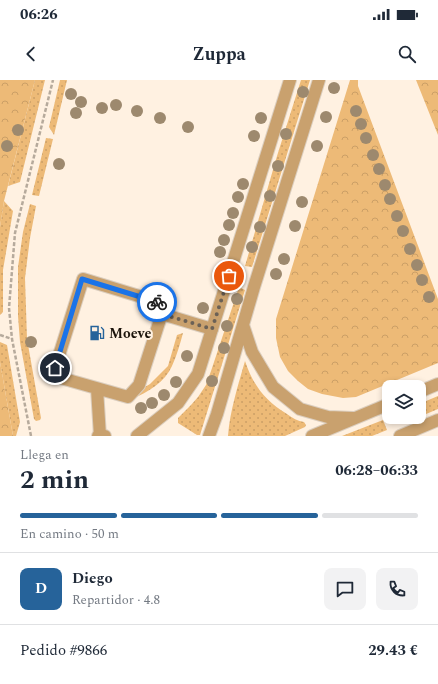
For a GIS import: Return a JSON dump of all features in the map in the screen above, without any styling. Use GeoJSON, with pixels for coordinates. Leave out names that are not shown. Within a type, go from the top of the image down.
{"type":"FeatureCollection","features":[{"type":"Feature","properties":{"kind":"street"},"geometry":{"type":"LineString","coordinates":[[137,436],[178,403],[198,374],[290,80]]}},
{"type":"Feature","properties":{"kind":"street"},"geometry":{"type":"LineString","coordinates":[[209,436],[319,80]]}},
{"type":"Feature","properties":{"kind":"street"},"geometry":{"type":"LineString","coordinates":[[82,279],[165,304],[139,386],[128,397],[98,389],[61,378],[55,368],[82,279]]}},
{"type":"Feature","properties":{"kind":"street"},"geometry":{"type":"LineString","coordinates":[[162,314],[212,329]]}},
{"type":"Feature","properties":{"kind":"street"},"geometry":{"type":"LineString","coordinates":[[244,325],[252,352],[273,387],[300,409],[328,417],[353,418]]}},
{"type":"Feature","properties":{"kind":"street"},"geometry":{"type":"LineString","coordinates":[[426,389],[438,384]]}},
{"type":"Feature","properties":{"kind":"street"},"geometry":{"type":"LineString","coordinates":[[98,389],[99,436],[105,436]]}},
{"type":"Feature","properties":{"kind":"street"},"geometry":{"type":"LineString","coordinates":[[312,436],[382,407]]}},
{"type":"Feature","properties":{"kind":"street"},"geometry":{"type":"LineString","coordinates":[[400,436],[438,420]]}},
{"type":"Feature","properties":{"kind":"path"},"geometry":{"type":"LineString","coordinates":[[31,436],[12,339],[9,308],[15,233],[53,80]]}},
{"type":"Feature","properties":{"kind":"path"},"geometry":{"type":"LineString","coordinates":[[0,335],[12,339]]}},
{"type":"Feature","properties":{"kind":"green space"},"geometry":{"type":"Polygon","coordinates":[[[0,80],[35,80],[4,201],[0,227],[0,80]]]}},
{"type":"Feature","properties":{"kind":"green space"},"geometry":{"type":"Polygon","coordinates":[[[35,80],[45,80],[20,182],[8,186],[35,80]]]}},
{"type":"Feature","properties":{"kind":"green space"},"geometry":{"type":"Polygon","coordinates":[[[60,80],[67,80],[54,135],[49,127],[60,80]]]}},
{"type":"Feature","properties":{"kind":"green space"},"geometry":{"type":"Polygon","coordinates":[[[301,80],[310,80],[252,267],[245,266],[277,156],[301,80]]]}},
{"type":"Feature","properties":{"kind":"green space"},"geometry":{"type":"Polygon","coordinates":[[[350,80],[358,80],[358,86],[438,299],[438,363],[397,380],[382,380],[382,386],[356,397],[343,398],[322,394],[308,389],[288,371],[280,357],[276,338],[276,319],[350,80]]]}},
{"type":"Feature","properties":{"kind":"green space"},"geometry":{"type":"Polygon","coordinates":[[[416,80],[438,80],[438,135],[416,80]]]}},
{"type":"Feature","properties":{"kind":"green space"},"geometry":{"type":"Polygon","coordinates":[[[46,138],[53,139],[39,196],[32,195],[46,138]]]}},
{"type":"Feature","properties":{"kind":"green space"},"geometry":{"type":"Polygon","coordinates":[[[4,201],[13,211],[3,270],[3,312],[0,315],[0,227],[4,201]]]}},
{"type":"Feature","properties":{"kind":"green space"},"geometry":{"type":"Polygon","coordinates":[[[30,204],[36,206],[25,278],[27,339],[41,418],[40,420],[36,421],[34,419],[20,342],[18,316],[18,267],[23,232],[30,204]]]}},
{"type":"Feature","properties":{"kind":"green space"},"geometry":{"type":"Polygon","coordinates":[[[239,287],[245,290],[200,435],[197,435],[178,423],[178,418],[198,397],[206,385],[239,287]]]}},
{"type":"Feature","properties":{"kind":"green space"},"geometry":{"type":"Polygon","coordinates":[[[183,333],[174,362],[169,372],[150,390],[132,399],[133,394],[150,384],[168,366],[177,335],[183,333]]]}},
{"type":"Feature","properties":{"kind":"green space"},"geometry":{"type":"Polygon","coordinates":[[[0,342],[7,345],[20,422],[16,436],[13,436],[0,362],[0,342]]]}},
{"type":"Feature","properties":{"kind":"green space"},"geometry":{"type":"Polygon","coordinates":[[[245,361],[252,378],[266,398],[291,417],[304,422],[306,425],[305,427],[285,436],[228,436],[232,407],[245,361]]]}},
{"type":"Feature","properties":{"kind":"green space"},"geometry":{"type":"Polygon","coordinates":[[[0,362],[13,436],[0,436],[0,362]]]}},
{"type":"Feature","properties":{"kind":"green space"},"geometry":{"type":"Polygon","coordinates":[[[438,396],[438,409],[426,414],[426,401],[438,396]]]}},
{"type":"Feature","properties":{"kind":"green space"},"geometry":{"type":"Polygon","coordinates":[[[382,420],[382,424],[385,424],[387,430],[372,436],[342,436],[382,420]]]}},
{"type":"Feature","properties":{"kind":"way so far"},"geometry":{"type":"LineString","coordinates":[[157,302],[165,304],[162,314],[212,329],[229,276]]}},
{"type":"Feature","properties":{"kind":"place","name":"Moeve"},"geometry":{"type":"Point","coordinates":[97,333]}},
{"type":"Feature","properties":{"kind":"route"},"geometry":{"type":"LineString","coordinates":[[55,368],[82,279],[157,302]]}}]}
